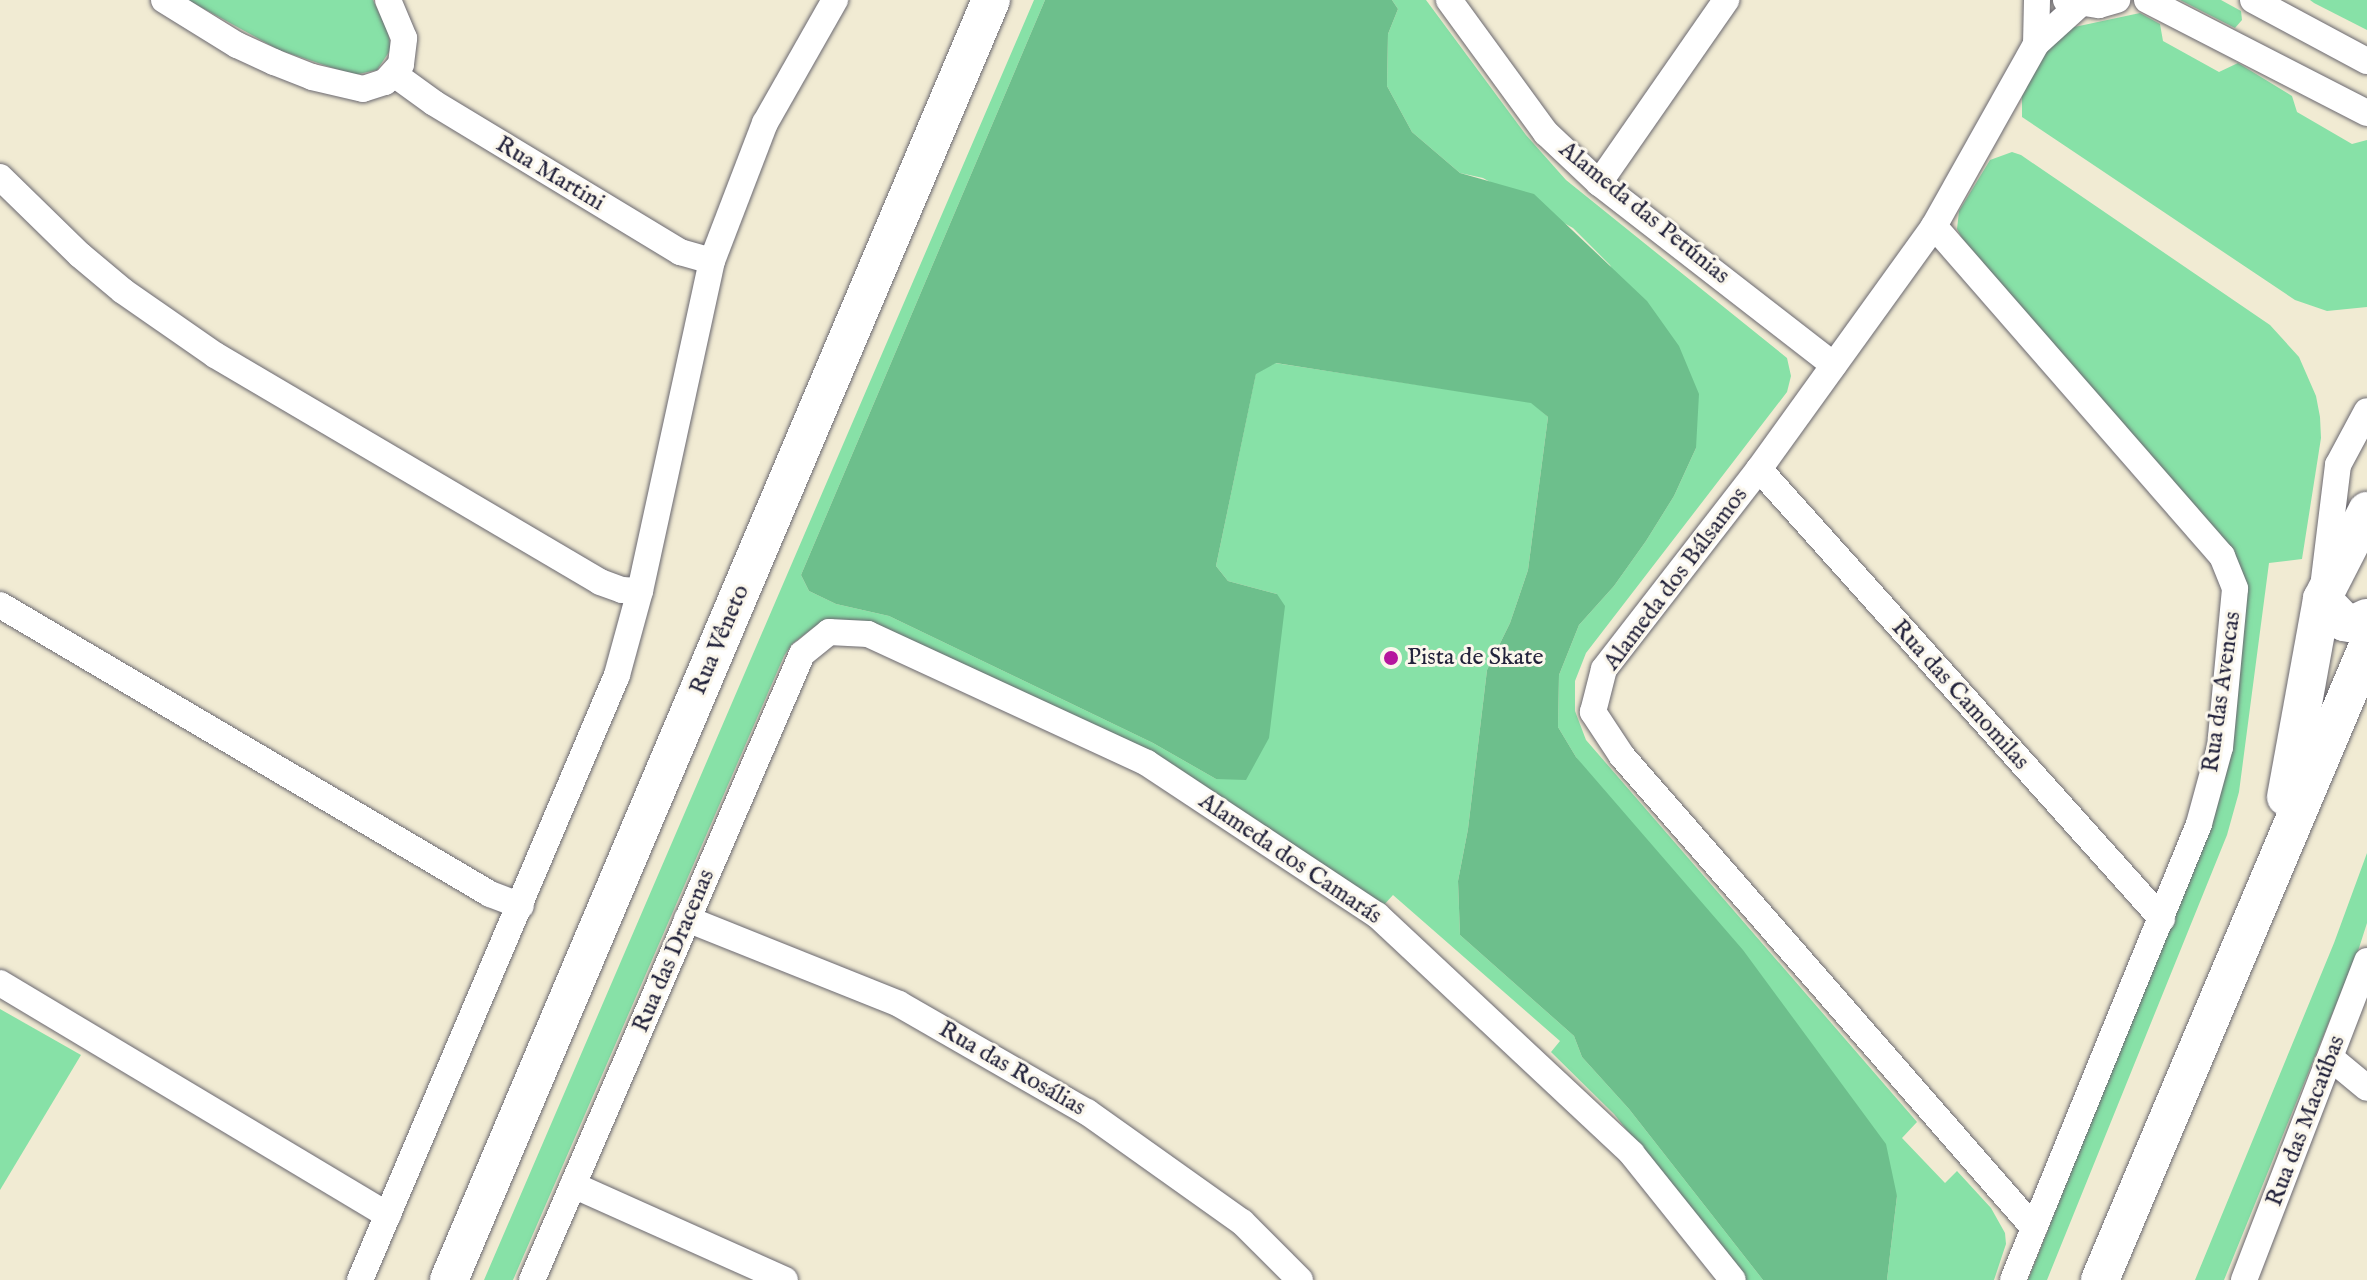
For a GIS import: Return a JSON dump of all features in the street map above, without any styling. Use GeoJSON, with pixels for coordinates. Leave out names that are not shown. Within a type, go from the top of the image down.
{"type":"FeatureCollection","features":[{"type":"Feature","properties":{"kind":"street"},"geometry":{"type":"LineString","coordinates":[[164,0],[237,45],[312,77],[363,89],[385,82],[401,64],[404,38],[388,0]]}},
{"type":"Feature","properties":{"kind":"street"},"geometry":{"type":"LineString","coordinates":[[360,1280],[617,675],[640,591],[712,261],[765,123],[835,0]]}},
{"type":"Feature","properties":{"kind":"street","name":"Rua Vêneto"},"geometry":{"type":"LineString","coordinates":[[449,1280],[991,0]]}},
{"type":"Feature","properties":{"kind":"street","name":"Alameda das Petúnias"},"geometry":{"type":"LineString","coordinates":[[1449,0],[1546,133],[1599,183],[1834,365]]}},
{"type":"Feature","properties":{"kind":"street"},"geometry":{"type":"LineString","coordinates":[[1599,183],[1726,0]]}},
{"type":"Feature","properties":{"kind":"street","name":"Alameda dos Bálsamos"},"geometry":{"type":"LineString","coordinates":[[2036,44],[2037,0]]}},
{"type":"Feature","properties":{"kind":"street","name":"Alameda dos Bálsamos"},"geometry":{"type":"LineString","coordinates":[[2034,1228],[1622,756],[1593,712],[1604,669],[1759,469],[1934,226],[2036,44],[2073,2],[2116,0]]}},
{"type":"Feature","properties":{"kind":"street"},"geometry":{"type":"LineString","coordinates":[[2147,0],[2322,87],[2367,113]]}},
{"type":"Feature","properties":{"kind":"street"},"geometry":{"type":"LineString","coordinates":[[2238,44],[2255,24],[2257,2],[2367,61]]}},
{"type":"Feature","properties":{"kind":"street"},"geometry":{"type":"LineString","coordinates":[[2322,87],[2327,63],[2341,47]]}},
{"type":"Feature","properties":{"kind":"street","name":"Rua Martini"},"geometry":{"type":"LineString","coordinates":[[394,74],[434,103],[680,252],[712,261]]}},
{"type":"Feature","properties":{"kind":"street"},"geometry":{"type":"LineString","coordinates":[[0,177],[80,255],[123,291],[215,355],[600,582],[622,590],[640,591]]}},
{"type":"Feature","properties":{"kind":"street","name":"Rua das Avencas"},"geometry":{"type":"LineString","coordinates":[[1934,226],[2222,556],[2235,589],[2220,747],[2199,824],[2013,1280]]}},
{"type":"Feature","properties":{"kind":"street"},"geometry":{"type":"LineString","coordinates":[[2232,964],[2288,792],[2322,599],[2338,465],[2367,411]]}},
{"type":"Feature","properties":{"kind":"street","name":"Rua das Camomilas"},"geometry":{"type":"LineString","coordinates":[[1759,469],[2162,919]]}},
{"type":"Feature","properties":{"kind":"street"},"geometry":{"type":"LineString","coordinates":[[2322,599],[2367,511]]}},
{"type":"Feature","properties":{"kind":"street"},"geometry":{"type":"LineString","coordinates":[[2322,599],[2344,622],[2354,624],[2367,618]]}},
{"type":"Feature","properties":{"kind":"street"},"geometry":{"type":"LineString","coordinates":[[0,605],[490,894],[521,906]]}},
{"type":"Feature","properties":{"kind":"street","name":"Rua das Dracenas"},"geometry":{"type":"LineString","coordinates":[[532,1280],[802,654],[829,632]]}},
{"type":"Feature","properties":{"kind":"street","name":"Alameda dos Camarás"},"geometry":{"type":"LineString","coordinates":[[829,632],[868,634],[1147,763],[1377,915],[1632,1154],[1733,1280]]}},
{"type":"Feature","properties":{"kind":"street"},"geometry":{"type":"LineString","coordinates":[[2100,1280],[2367,648]]}},
{"type":"Feature","properties":{"kind":"street","name":"Rua das Rosálias"},"geometry":{"type":"LineString","coordinates":[[687,919],[899,1004],[1087,1112],[1242,1222],[1300,1280]]}},
{"type":"Feature","properties":{"kind":"street","name":"Rua das Macaúbas"},"geometry":{"type":"LineString","coordinates":[[2244,1280],[2332,1059],[2367,961]]}},
{"type":"Feature","properties":{"kind":"street"},"geometry":{"type":"LineString","coordinates":[[0,983],[388,1215]]}},
{"type":"Feature","properties":{"kind":"street"},"geometry":{"type":"LineString","coordinates":[[2332,1059],[2367,1088]]}},
{"type":"Feature","properties":{"kind":"street"},"geometry":{"type":"LineString","coordinates":[[573,1185],[785,1280]]}},
{"type":"Feature","properties":{"kind":"green space"},"geometry":{"type":"Polygon","coordinates":[[[188,0],[373,0],[388,32],[391,49],[377,70],[354,75],[279,50],[188,0]]]}},
{"type":"Feature","properties":{"kind":"green space"},"geometry":{"type":"Polygon","coordinates":[[[1034,0],[1045,0],[801,575],[809,591],[836,604],[889,616],[1153,743],[1216,779],[1277,594],[1228,581],[1216,566],[1256,373],[1275,363],[1531,402],[1548,417],[1528,570],[1510,623],[1487,670],[1468,829],[1458,881],[1460,935],[1574,1036],[1582,1057],[1629,1109],[1763,1280],[1746,1280],[1614,1114],[1551,1052],[1560,1041],[1393,895],[1382,907],[1155,760],[860,621],[844,620],[814,627],[792,644],[784,656],[513,1280],[484,1280],[1034,0]]]}},
{"type":"Feature","properties":{"kind":"green space"},"geometry":{"type":"Polygon","coordinates":[[[1045,0],[1392,0],[1398,9],[1388,34],[1387,86],[1412,132],[1460,173],[1534,194],[1647,301],[1679,346],[1699,394],[1696,448],[1674,496],[1646,541],[1614,586],[1579,625],[1559,675],[1558,727],[1576,757],[1743,950],[1886,1144],[1897,1196],[1887,1280],[1763,1280],[1629,1109],[1582,1057],[1574,1036],[1460,935],[1458,881],[1468,829],[1487,670],[1510,623],[1528,570],[1548,417],[1531,403],[1276,363],[1256,374],[1216,566],[1228,581],[1277,594],[1285,606],[1269,738],[1246,780],[1216,779],[1153,743],[889,616],[836,604],[809,591],[801,575],[1045,0]]]}},
{"type":"Feature","properties":{"kind":"green space"},"geometry":{"type":"Polygon","coordinates":[[[1392,0],[1426,0],[1526,135],[1566,180],[1787,358],[1791,376],[1787,392],[1586,653],[1575,681],[1575,711],[1586,740],[1917,1122],[1902,1138],[1945,1183],[1957,1171],[1991,1208],[2005,1233],[2006,1244],[1994,1280],[1887,1280],[1897,1196],[1576,757],[1558,727],[1559,675],[1579,625],[1614,586],[1646,541],[1674,496],[1696,448],[1610,265],[1573,228],[1483,178],[1460,173],[1412,132],[1387,86],[1388,34],[1398,9],[1392,0]]]}},
{"type":"Feature","properties":{"kind":"green space"},"geometry":{"type":"Polygon","coordinates":[[[2180,0],[2221,0],[2241,11],[2242,20],[2235,28],[2180,0]]]}},
{"type":"Feature","properties":{"kind":"green space"},"geometry":{"type":"Polygon","coordinates":[[[2310,0],[2367,0],[2367,30],[2314,3],[2310,0]]]}},
{"type":"Feature","properties":{"kind":"green space"},"geometry":{"type":"Polygon","coordinates":[[[2140,13],[2160,24],[2163,41],[2219,72],[2238,63],[2292,96],[2297,112],[2352,144],[2367,140],[2367,307],[2327,311],[2295,300],[2022,117],[2022,96],[2049,43],[2065,29],[2140,13]]]}},
{"type":"Feature","properties":{"kind":"green space"},"geometry":{"type":"Polygon","coordinates":[[[2012,152],[2021,155],[2270,325],[2299,357],[2316,396],[2321,438],[2302,559],[2269,563],[2239,792],[2227,835],[2047,1280],[2028,1280],[2208,826],[2226,757],[2247,598],[2226,546],[1957,229],[1959,211],[1990,160],[2012,152]]]}},
{"type":"Feature","properties":{"kind":"green space"},"geometry":{"type":"Polygon","coordinates":[[[2367,853],[2367,923],[2359,948],[2224,1280],[2195,1280],[2334,943],[2367,853]]]}},
{"type":"Feature","properties":{"kind":"green space"},"geometry":{"type":"Polygon","coordinates":[[[0,1009],[81,1055],[0,1190],[0,1009]]]}},
{"type":"Feature","properties":{"kind":"place","name":"Pista de Skate"},"geometry":{"type":"Point","coordinates":[1391,658]}}]}
